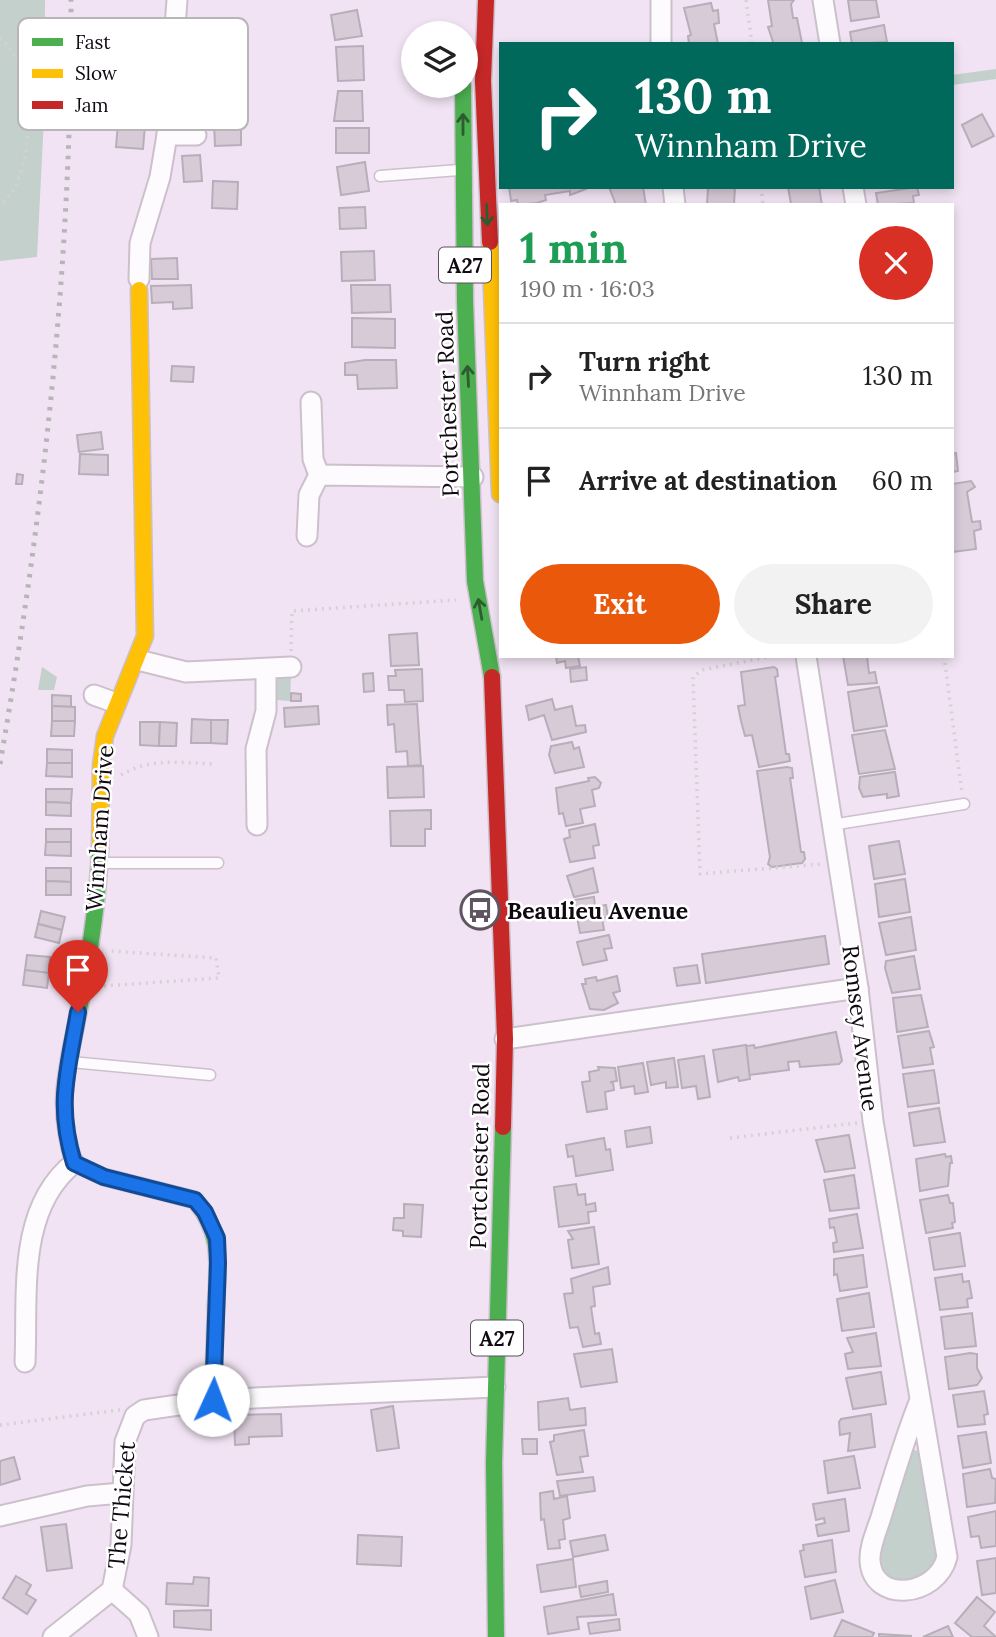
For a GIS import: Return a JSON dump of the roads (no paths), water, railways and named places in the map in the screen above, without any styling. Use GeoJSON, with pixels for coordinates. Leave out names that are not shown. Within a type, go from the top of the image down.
{"type":"FeatureCollection","features":[{"type":"Feature","properties":{"kind":"main road","name":"Portchester Road"},"geometry":{"type":"LineString","coordinates":[[486,0],[483,109],[499,471]]}},
{"type":"Feature","properties":{"kind":"main road","name":"Portchester Road"},"geometry":{"type":"LineString","coordinates":[[463,98],[475,581],[492,677],[505,1040],[495,1387],[496,1637]]}},
{"type":"Feature","properties":{"kind":"main road","name":"Winnham Drive"},"geometry":{"type":"LineString","coordinates":[[74,1163],[62,1114],[62,1091],[90,949],[99,863],[102,752],[116,703],[138,660],[145,636],[139,285]]}},
{"type":"Feature","properties":{"kind":"main road","name":"Portchester Road"},"geometry":{"type":"LineString","coordinates":[[492,677],[499,616]]}},
{"type":"Feature","properties":{"kind":"main road"},"geometry":{"type":"LineString","coordinates":[[74,1163],[104,1177],[195,1200],[205,1212],[217,1238],[213,1400]]}},
{"type":"Feature","properties":{"kind":"street"},"geometry":{"type":"LineString","coordinates":[[176,18],[177,0]]}},
{"type":"Feature","properties":{"kind":"street"},"geometry":{"type":"LineString","coordinates":[[661,0],[661,42]]}},
{"type":"Feature","properties":{"kind":"street"},"geometry":{"type":"LineString","coordinates":[[823,0],[830,42]]}},
{"type":"Feature","properties":{"kind":"street"},"geometry":{"type":"LineString","coordinates":[[139,285],[140,243],[160,177],[167,130]]}},
{"type":"Feature","properties":{"kind":"street"},"geometry":{"type":"LineString","coordinates":[[167,135],[196,135]]}},
{"type":"Feature","properties":{"kind":"street"},"geometry":{"type":"LineString","coordinates":[[307,536],[309,495],[319,475],[313,459],[311,402]]}},
{"type":"Feature","properties":{"kind":"street"},"geometry":{"type":"LineString","coordinates":[[319,475],[472,477]]}},
{"type":"Feature","properties":{"kind":"street","name":"Romsey Avenue"},"geometry":{"type":"LineString","coordinates":[[806,658],[858,988],[873,1121],[947,1557],[944,1567],[932,1583],[917,1590],[899,1590],[879,1581],[873,1572],[871,1552],[904,1440],[920,1400]]}},
{"type":"Feature","properties":{"kind":"street"},"geometry":{"type":"LineString","coordinates":[[138,660],[186,672],[291,667]]}},
{"type":"Feature","properties":{"kind":"street"},"geometry":{"type":"LineString","coordinates":[[257,825],[257,749],[266,711],[266,669]]}},
{"type":"Feature","properties":{"kind":"street"},"geometry":{"type":"LineString","coordinates":[[94,695],[116,703]]}},
{"type":"Feature","properties":{"kind":"street"},"geometry":{"type":"LineString","coordinates":[[505,1040],[858,988]]}},
{"type":"Feature","properties":{"kind":"street"},"geometry":{"type":"LineString","coordinates":[[25,1362],[31,1237],[46,1192],[57,1177],[74,1163]]}},
{"type":"Feature","properties":{"kind":"street","name":"The Thicket"},"geometry":{"type":"LineString","coordinates":[[53,1637],[112,1590],[121,1545],[125,1442],[135,1416],[158,1406],[213,1400],[495,1387]]}},
{"type":"Feature","properties":{"kind":"street"},"geometry":{"type":"LineString","coordinates":[[0,1516],[87,1496],[122,1493]]}},
{"type":"Feature","properties":{"kind":"street"},"geometry":{"type":"LineString","coordinates":[[112,1590],[139,1614],[148,1637]]}},
{"type":"Feature","properties":{"kind":"lane"},"geometry":{"type":"LineString","coordinates":[[380,176],[463,169]]}},
{"type":"Feature","properties":{"kind":"lane"},"geometry":{"type":"LineString","coordinates":[[831,825],[964,804]]}},
{"type":"Feature","properties":{"kind":"lane"},"geometry":{"type":"LineString","coordinates":[[99,863],[218,863]]}},
{"type":"Feature","properties":{"kind":"lane"},"geometry":{"type":"LineString","coordinates":[[69,1062],[210,1075]]}},
{"type":"Feature","properties":{"kind":"railway"},"geometry":{"type":"LineString","coordinates":[[71,0],[71,18]]}},
{"type":"Feature","properties":{"kind":"railway"},"geometry":{"type":"LineString","coordinates":[[0,764],[42,479],[61,288],[69,130]]}},
{"type":"Feature","properties":{"kind":"place","name":"Beaulieu Avenue"},"geometry":{"type":"Point","coordinates":[480,910]}}]}
